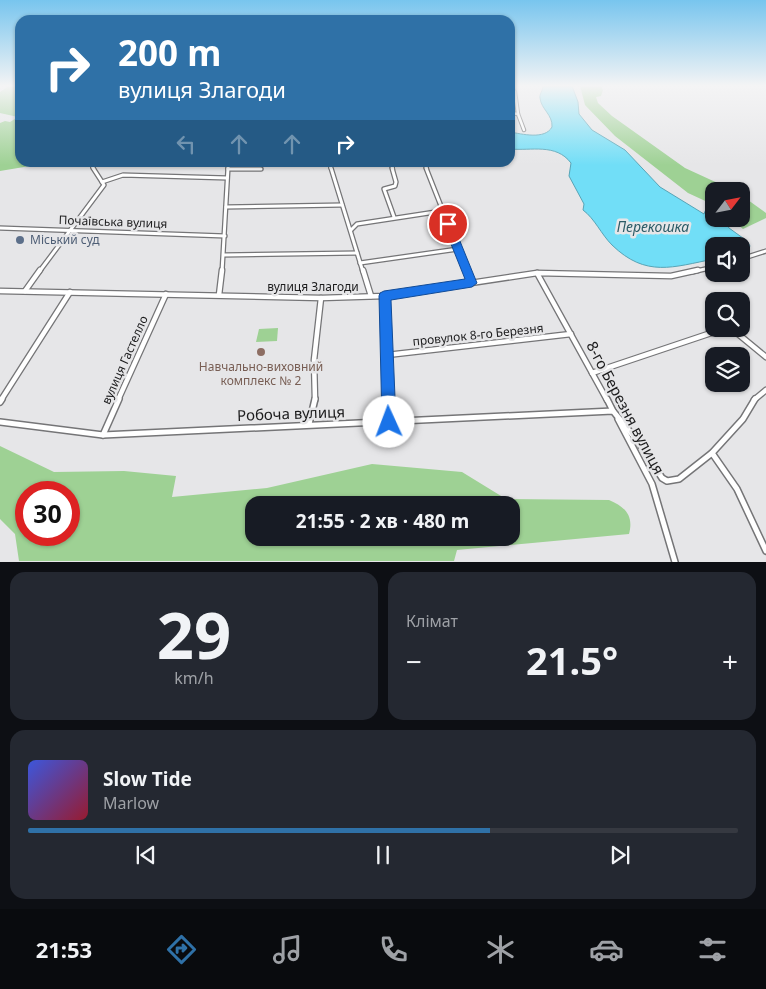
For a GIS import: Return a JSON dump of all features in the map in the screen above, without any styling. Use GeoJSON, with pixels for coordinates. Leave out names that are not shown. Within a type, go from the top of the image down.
{"type":"FeatureCollection","features":[{"type":"Feature","properties":{"kind":"street"},"geometry":{"type":"LineString","coordinates":[[515,114],[518,114],[524,130]]}},
{"type":"Feature","properties":{"kind":"street"},"geometry":{"type":"LineString","coordinates":[[26,291],[104,185],[92,167]]}},
{"type":"Feature","properties":{"kind":"street"},"geometry":{"type":"LineString","coordinates":[[331,167],[371,296]]}},
{"type":"Feature","properties":{"kind":"street"},"geometry":{"type":"LineString","coordinates":[[392,167],[396,182],[395,186],[384,189],[394,217]]}},
{"type":"Feature","properties":{"kind":"street"},"geometry":{"type":"LineString","coordinates":[[426,167],[472,283]]}},
{"type":"Feature","properties":{"kind":"street"},"geometry":{"type":"LineString","coordinates":[[219,296],[224,254],[228,169],[261,169]]}},
{"type":"Feature","properties":{"kind":"street"},"geometry":{"type":"LineString","coordinates":[[102,182],[123,175],[227,178]]}},
{"type":"Feature","properties":{"kind":"street"},"geometry":{"type":"LineString","coordinates":[[226,207],[342,205]]}},
{"type":"Feature","properties":{"kind":"street"},"geometry":{"type":"LineString","coordinates":[[351,230],[357,224],[442,211]]}},
{"type":"Feature","properties":{"kind":"street","name":"Почаївська вулиця"},"geometry":{"type":"LineString","coordinates":[[0,228],[225,236]]}},
{"type":"Feature","properties":{"kind":"street"},"geometry":{"type":"LineString","coordinates":[[360,263],[458,249]]}},
{"type":"Feature","properties":{"kind":"street"},"geometry":{"type":"LineString","coordinates":[[750,256],[766,250]]}},
{"type":"Feature","properties":{"kind":"street"},"geometry":{"type":"LineString","coordinates":[[224,254],[357,253]]}},
{"type":"Feature","properties":{"kind":"street","name":"вулиця Злагоди"},"geometry":{"type":"LineString","coordinates":[[0,291],[321,298],[384,296],[537,273],[670,276],[705,269]]}},
{"type":"Feature","properties":{"kind":"street","name":"8-го Березня вулиця"},"geometry":{"type":"LineString","coordinates":[[537,273],[652,484],[675,562]]}},
{"type":"Feature","properties":{"kind":"street"},"geometry":{"type":"LineString","coordinates":[[0,402],[70,292]]}},
{"type":"Feature","properties":{"kind":"street","name":"вулиця Гастелло"},"geometry":{"type":"LineString","coordinates":[[103,435],[166,294]]}},
{"type":"Feature","properties":{"kind":"street"},"geometry":{"type":"LineString","coordinates":[[384,296],[389,422]]}},
{"type":"Feature","properties":{"kind":"street"},"geometry":{"type":"LineString","coordinates":[[309,424],[315,399],[314,360],[321,298]]}},
{"type":"Feature","properties":{"kind":"street","name":"провулок 8-го Березня"},"geometry":{"type":"LineString","coordinates":[[387,355],[571,334]]}},
{"type":"Feature","properties":{"kind":"street"},"geometry":{"type":"LineString","coordinates":[[592,373],[705,335]]}},
{"type":"Feature","properties":{"kind":"street"},"geometry":{"type":"LineString","coordinates":[[742,337],[766,357]]}},
{"type":"Feature","properties":{"kind":"street"},"geometry":{"type":"LineString","coordinates":[[613,411],[640,444],[662,478],[667,481],[679,479],[712,453],[743,419],[754,400],[766,390]]}},
{"type":"Feature","properties":{"kind":"street","name":"Робоча вулиця"},"geometry":{"type":"LineString","coordinates":[[0,422],[103,435],[613,411]]}},
{"type":"Feature","properties":{"kind":"street"},"geometry":{"type":"LineString","coordinates":[[712,453],[737,490],[766,551]]}},
{"type":"Feature","properties":{"kind":"green space"},"geometry":{"type":"Polygon","coordinates":[[[15,112],[15,116],[0,113],[15,112]]]}},
{"type":"Feature","properties":{"kind":"green space"},"geometry":{"type":"Polygon","coordinates":[[[592,112],[608,112],[685,168],[715,182],[705,182],[705,201],[688,193],[615,136],[592,112]]]}},
{"type":"Feature","properties":{"kind":"green space"},"geometry":{"type":"Polygon","coordinates":[[[15,119],[15,167],[24,167],[0,171],[0,123],[10,122],[15,119]]]}},
{"type":"Feature","properties":{"kind":"green space"},"geometry":{"type":"Polygon","coordinates":[[[750,201],[766,213],[766,218],[750,226],[750,201]]]}},
{"type":"Feature","properties":{"kind":"green space"},"geometry":{"type":"Polygon","coordinates":[[[278,328],[277,341],[256,342],[259,329],[278,328]]]}},
{"type":"Feature","properties":{"kind":"green space"},"geometry":{"type":"Polygon","coordinates":[[[0,446],[54,472],[124,471],[176,476],[172,497],[267,488],[372,464],[462,472],[501,496],[245,496],[245,546],[500,546],[457,550],[454,561],[19,561],[17,546],[80,546],[80,481],[15,481],[15,534],[0,519],[0,446]]]}},
{"type":"Feature","properties":{"kind":"green space"},"geometry":{"type":"Polygon","coordinates":[[[520,499],[609,500],[627,512],[630,522],[629,534],[520,544],[520,499]]]}},
{"type":"Feature","properties":{"kind":"water","name":"Перекошка"},"geometry":{"type":"Polygon","coordinates":[[[547,112],[579,112],[592,130],[625,150],[660,187],[704,214],[705,212],[705,228],[729,228],[741,237],[705,237],[705,261],[673,267],[648,266],[624,255],[612,245],[583,210],[584,204],[569,176],[571,163],[565,157],[551,150],[515,149],[515,133],[527,135],[544,134],[552,127],[547,112]]]}},
{"type":"Feature","properties":{"kind":"place","name":"Міський суд"},"geometry":{"type":"Point","coordinates":[20,240]}},
{"type":"Feature","properties":{"kind":"place","name":"Навчально-виховний комплекс № 2"},"geometry":{"type":"Point","coordinates":[261,352]}},
{"type":"Feature","properties":{"kind":"route"},"geometry":{"type":"LineString","coordinates":[[389,422],[384,296],[472,283],[448,224]]}}]}
